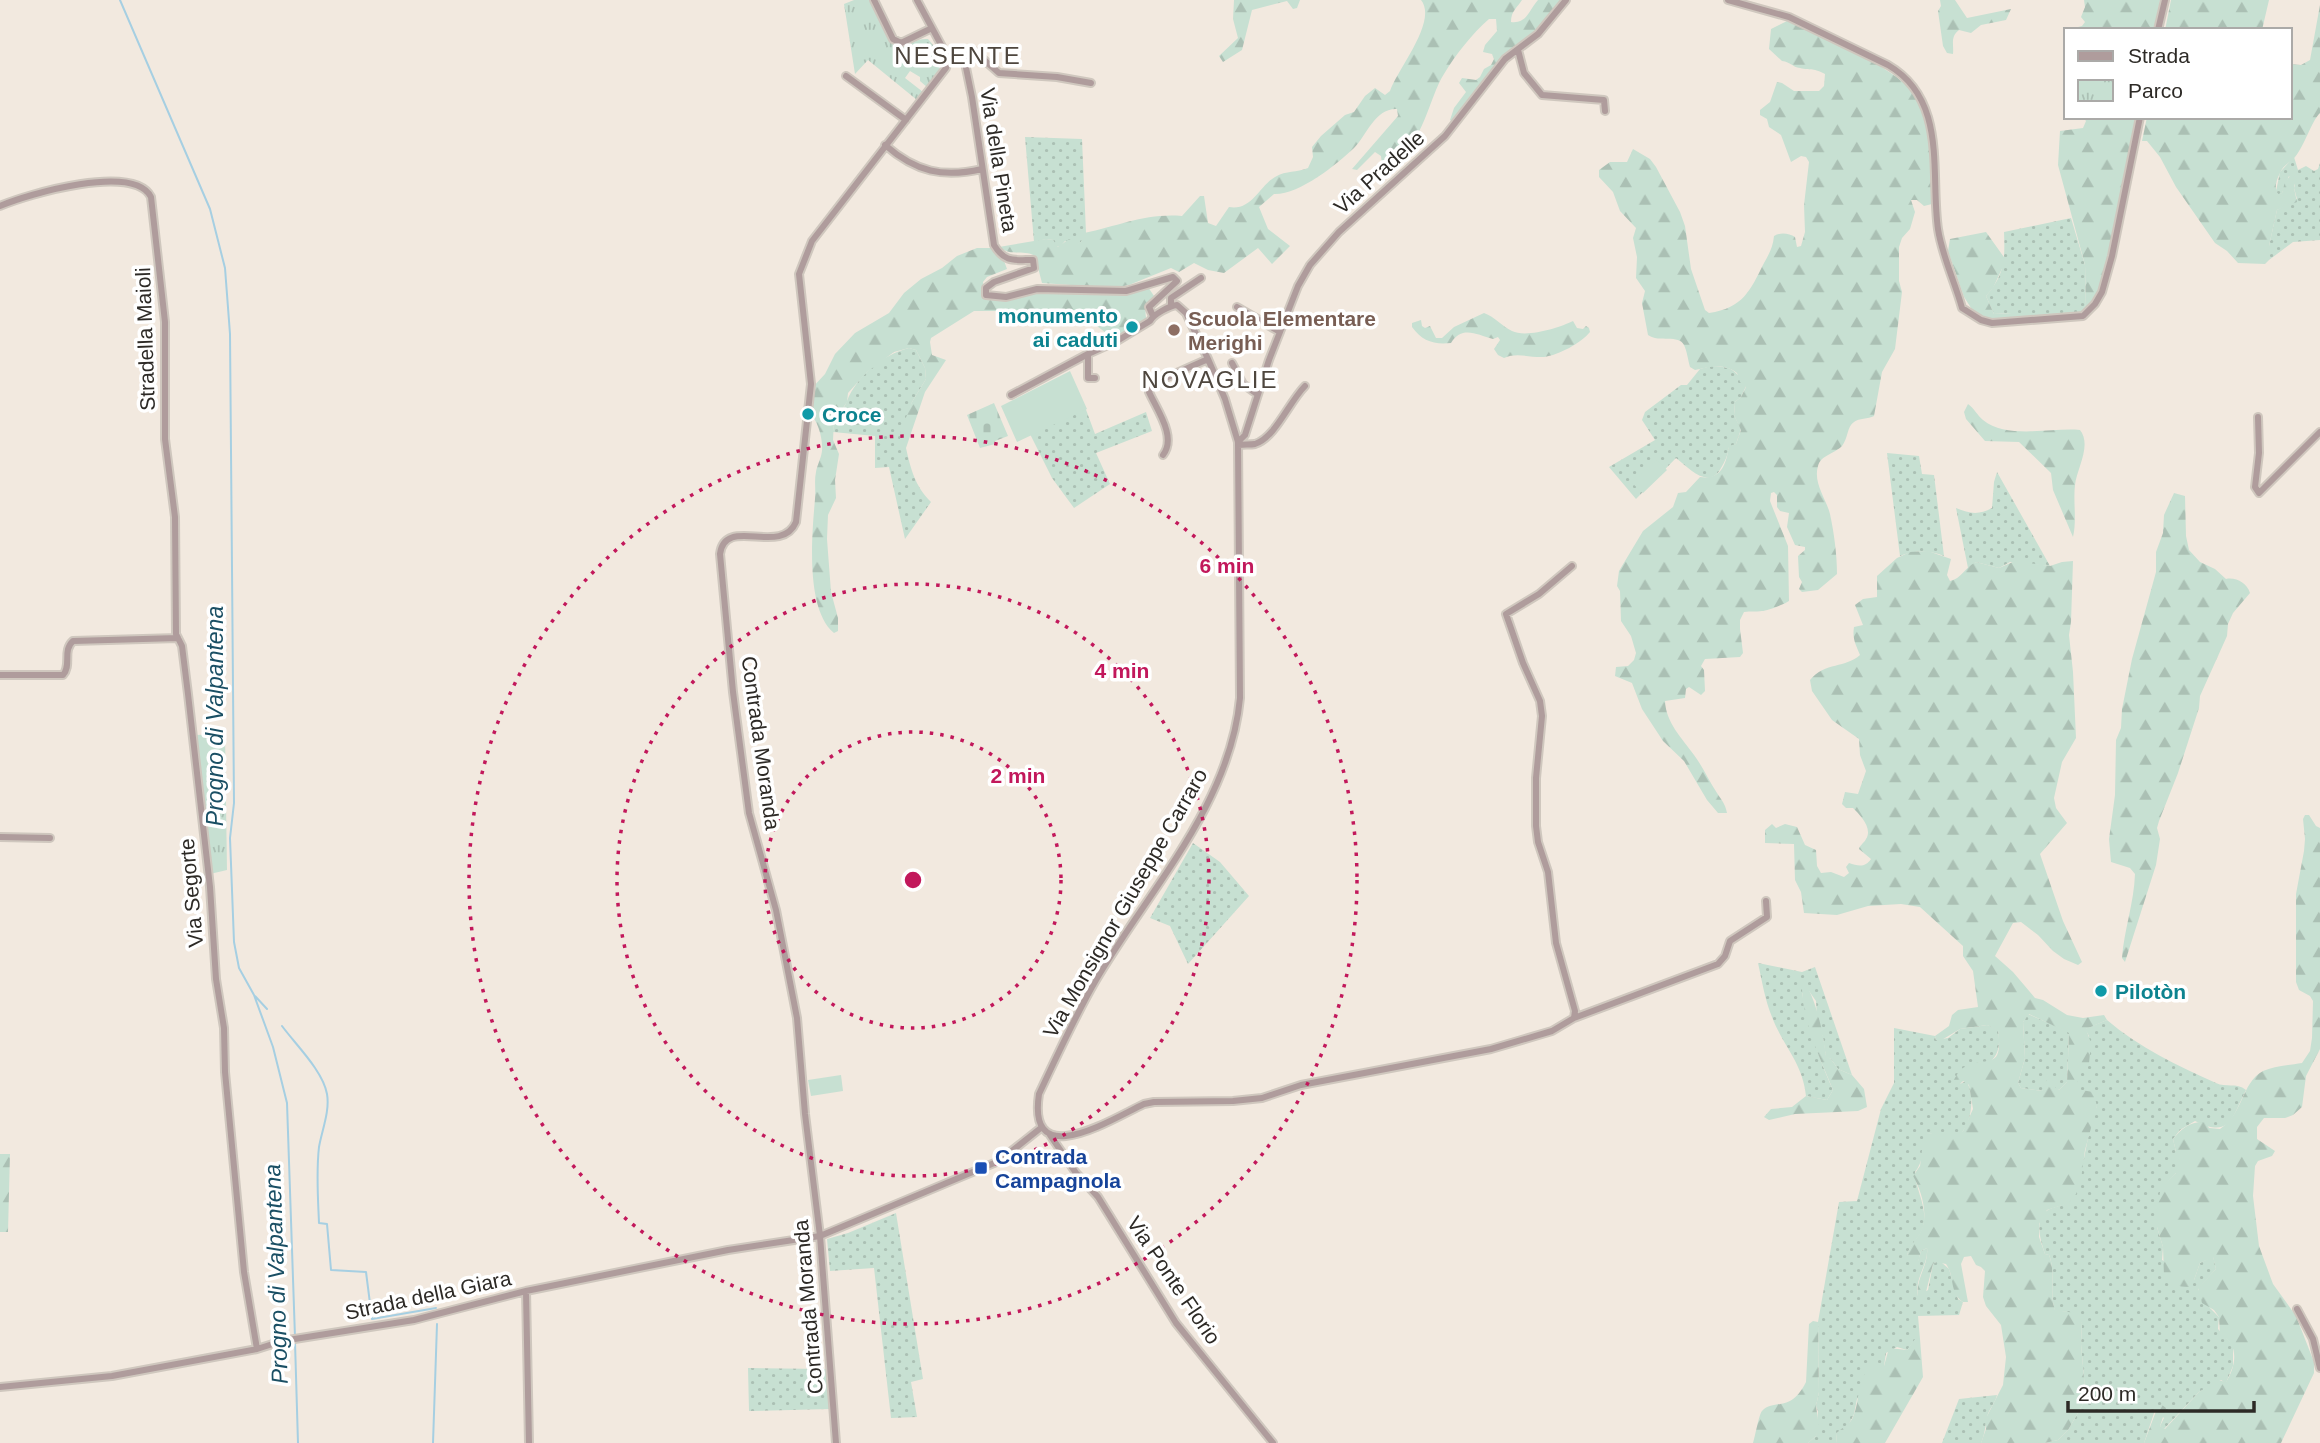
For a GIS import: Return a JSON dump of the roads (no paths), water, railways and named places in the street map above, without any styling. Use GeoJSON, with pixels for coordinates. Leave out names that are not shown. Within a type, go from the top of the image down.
{"type":"FeatureCollection","features":[{"type":"Feature","properties":{"kind":"street"},"geometry":{"type":"LineString","coordinates":[[874,0],[893,39],[901,43],[932,27]]}},
{"type":"Feature","properties":{"kind":"street"},"geometry":{"type":"LineString","coordinates":[[917,0],[948,61]]}},
{"type":"Feature","properties":{"kind":"street","name":"Via Pradelle"},"geometry":{"type":"LineString","coordinates":[[1238,443],[1245,435],[1280,331],[1298,286],[1310,265],[1325,247],[1406,169],[1445,136],[1505,59],[1538,34],[1566,0]]}},
{"type":"Feature","properties":{"kind":"street"},"geometry":{"type":"LineString","coordinates":[[1728,0],[1789,17],[1888,65],[1913,87],[1923,106],[1933,142],[1938,228],[1962,307],[1992,323],[2083,316],[2095,304],[2102,292],[2112,256],[2140,119]]}},
{"type":"Feature","properties":{"kind":"street"},"geometry":{"type":"LineString","coordinates":[[2158,28],[2165,0]]}},
{"type":"Feature","properties":{"kind":"street"},"geometry":{"type":"LineString","coordinates":[[1518,50],[1524,73],[1542,95],[1604,100],[1605,111]]}},
{"type":"Feature","properties":{"kind":"street"},"geometry":{"type":"LineString","coordinates":[[948,61],[964,58],[974,51],[999,73],[1057,77],[1091,83]]}},
{"type":"Feature","properties":{"kind":"street","name":"Via della Pineta"},"geometry":{"type":"LineString","coordinates":[[964,58],[994,245],[1001,256],[1012,260],[1033,260],[1035,264],[1034,268],[995,282],[986,288],[986,295],[1006,297],[1037,289],[1126,290],[1173,277],[1177,281],[1172,288],[1149,307],[1153,316]]}},
{"type":"Feature","properties":{"kind":"street"},"geometry":{"type":"LineString","coordinates":[[948,61],[940,78],[885,145],[911,164],[926,171],[966,173],[982,169]]}},
{"type":"Feature","properties":{"kind":"street"},"geometry":{"type":"LineString","coordinates":[[846,76],[905,120]]}},
{"type":"Feature","properties":{"kind":"street","name":"Contrada Moranda"},"geometry":{"type":"LineString","coordinates":[[836,1443],[820,1237],[791,984],[776,910],[749,813],[733,692],[720,554],[722,545],[734,536],[779,537],[792,530],[796,522],[811,384],[799,274],[812,241],[885,145]]}},
{"type":"Feature","properties":{"kind":"street","name":"Stradella Maioli"},"geometry":{"type":"LineString","coordinates":[[0,206],[37,193],[114,182],[132,183],[147,190],[150,195],[165,323],[165,439],[176,517],[177,638]]}},
{"type":"Feature","properties":{"kind":"street"},"geometry":{"type":"LineString","coordinates":[[1171,306],[1171,298],[1201,278]]}},
{"type":"Feature","properties":{"kind":"street"},"geometry":{"type":"LineString","coordinates":[[1011,394],[1117,341],[1150,321],[1153,316],[1177,305],[1186,313],[1208,359],[1225,399],[1238,443],[1256,444],[1272,433],[1293,398],[1305,386]]}},
{"type":"Feature","properties":{"kind":"street"},"geometry":{"type":"LineString","coordinates":[[1237,307],[1280,331]]}},
{"type":"Feature","properties":{"kind":"street"},"geometry":{"type":"LineString","coordinates":[[1088,354],[1088,378],[1095,378]]}},
{"type":"Feature","properties":{"kind":"street"},"geometry":{"type":"LineString","coordinates":[[1163,454],[1169,448],[1170,439],[1149,392],[1152,384],[1208,359]]}},
{"type":"Feature","properties":{"kind":"street"},"geometry":{"type":"LineString","coordinates":[[1232,363],[1243,384],[1257,394]]}},
{"type":"Feature","properties":{"kind":"street"},"geometry":{"type":"LineString","coordinates":[[2258,417],[2259,453],[2255,487],[2259,493],[2320,432]]}},
{"type":"Feature","properties":{"kind":"street","name":"Via Monsignor Giuseppe Carraro"},"geometry":{"type":"LineString","coordinates":[[1042,1127],[1036,1111],[1039,1094],[1067,1035],[1096,980],[1201,815],[1223,768],[1238,721],[1238,443]]}},
{"type":"Feature","properties":{"kind":"street"},"geometry":{"type":"LineString","coordinates":[[1572,566],[1539,594],[1506,614],[1540,701],[1542,716],[1535,778],[1536,826],[1538,842],[1548,872],[1556,943],[1575,1011],[1574,1018]]}},
{"type":"Feature","properties":{"kind":"street"},"geometry":{"type":"LineString","coordinates":[[0,675],[63,675],[67,668],[67,650],[73,641],[177,638]]}},
{"type":"Feature","properties":{"kind":"street","name":"Via Segorte"},"geometry":{"type":"LineString","coordinates":[[177,638],[182,646],[210,887],[216,979],[224,1028],[226,1085],[244,1272],[257,1349]]}},
{"type":"Feature","properties":{"kind":"street"},"geometry":{"type":"LineString","coordinates":[[0,837],[50,838]]}},
{"type":"Feature","properties":{"kind":"street"},"geometry":{"type":"LineString","coordinates":[[820,1237],[999,1161],[1042,1127],[1049,1133],[1067,1137],[1085,1132],[1144,1104],[1248,1101],[1301,1085],[1471,1054],[1542,1034],[1612,1002],[1718,964],[1725,956],[1730,941],[1769,917],[1766,901]]}},
{"type":"Feature","properties":{"kind":"street","name":"Via Ponte Florio"},"geometry":{"type":"LineString","coordinates":[[1049,1133],[1076,1173],[1098,1198],[1176,1323],[1273,1443]]}},
{"type":"Feature","properties":{"kind":"street","name":"Strada della Giara"},"geometry":{"type":"LineString","coordinates":[[0,1387],[113,1376],[257,1349],[282,1341],[414,1320],[526,1291],[728,1250],[820,1237]]}},
{"type":"Feature","properties":{"kind":"street"},"geometry":{"type":"LineString","coordinates":[[526,1291],[529,1443]]}},
{"type":"Feature","properties":{"kind":"street"},"geometry":{"type":"LineString","coordinates":[[2297,1309],[2313,1339],[2320,1368]]}},
{"type":"Feature","properties":{"kind":"waterway","name":"Progno di Valpantena"},"geometry":{"type":"LineString","coordinates":[[120,0],[210,209],[225,268],[230,334],[234,803],[230,838],[234,942],[239,968],[254,995],[273,1047],[287,1103],[295,1337]]}},
{"type":"Feature","properties":{"kind":"waterway"},"geometry":{"type":"LineString","coordinates":[[255,996],[267,1009]]}},
{"type":"Feature","properties":{"kind":"waterway"},"geometry":{"type":"LineString","coordinates":[[282,1026],[315,1067],[327,1094],[327,1114],[319,1147],[318,1185],[319,1223],[327,1224],[331,1270],[366,1272],[372,1319],[436,1308]]}},
{"type":"Feature","properties":{"kind":"waterway"},"geometry":{"type":"LineString","coordinates":[[433,1443],[437,1324]]}},
{"type":"Feature","properties":{"kind":"waterway","name":"Progno di Valpantena"},"geometry":{"type":"LineString","coordinates":[[295,1342],[298,1443]]}},
{"type":"Feature","properties":{"kind":"place","name":"monumento ai caduti"},"geometry":{"type":"Point","coordinates":[1132,327]}},
{"type":"Feature","properties":{"kind":"place","name":"Scuola Elementare Merighi"},"geometry":{"type":"Point","coordinates":[1174,330]}},
{"type":"Feature","properties":{"kind":"place","name":"Croce"},"geometry":{"type":"Point","coordinates":[808,414]}},
{"type":"Feature","properties":{"kind":"place","name":"Pilotòn"},"geometry":{"type":"Point","coordinates":[2101,991]}},
{"type":"Feature","properties":{"kind":"place","name":"Contrada Campagnola"},"geometry":{"type":"Point","coordinates":[981,1168]}},
{"type":"Feature","properties":{"kind":"district","name":"NESENTE"},"geometry":{"type":"Point","coordinates":[958,55]}},
{"type":"Feature","properties":{"kind":"district","name":"NOVAGLIE"},"geometry":{"type":"Point","coordinates":[1210,379]}}]}
